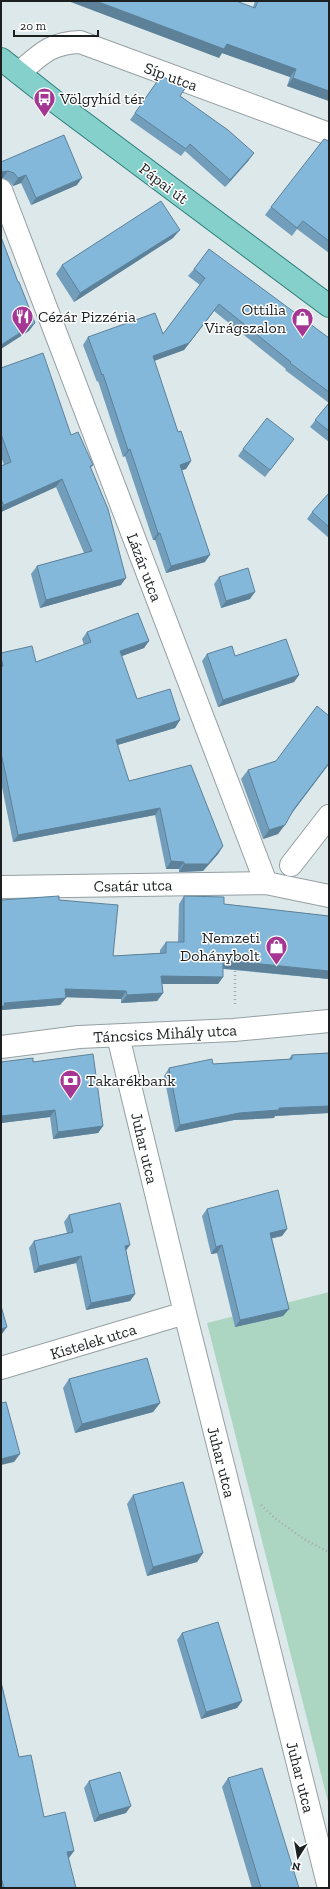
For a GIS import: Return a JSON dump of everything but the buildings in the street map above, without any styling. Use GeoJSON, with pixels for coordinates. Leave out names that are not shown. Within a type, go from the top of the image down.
{"type":"FeatureCollection","features":[{"type":"Feature","properties":{"kind":"main road","name":"Pápai út"},"geometry":{"type":"LineString","coordinates":[[1,59],[329,306]]}},
{"type":"Feature","properties":{"kind":"street","name":"Síp utca"},"geometry":{"type":"LineString","coordinates":[[19,73],[43,52],[63,43],[80,42],[329,134]]}},
{"type":"Feature","properties":{"kind":"street","name":"Lázár utca"},"geometry":{"type":"LineString","coordinates":[[1,190],[266,883]]}},
{"type":"Feature","properties":{"kind":"street"},"geometry":{"type":"LineString","coordinates":[[291,865],[329,816]]}},
{"type":"Feature","properties":{"kind":"street","name":"Csatár utca"},"geometry":{"type":"LineString","coordinates":[[1,887],[266,883]]}},
{"type":"Feature","properties":{"kind":"street"},"geometry":{"type":"LineString","coordinates":[[266,883],[329,896]]}},
{"type":"Feature","properties":{"kind":"street","name":"Táncsics Mihály utca"},"geometry":{"type":"LineString","coordinates":[[1,1047],[79,1037],[234,1030],[329,1021]]}},
{"type":"Feature","properties":{"kind":"street","name":"Juhar utca"},"geometry":{"type":"LineString","coordinates":[[118,1036],[184,1313],[329,1888]]}},
{"type":"Feature","properties":{"kind":"street","name":"Kistelek utca"},"geometry":{"type":"LineString","coordinates":[[1,1368],[184,1313]]}},
{"type":"Feature","properties":{"kind":"path"},"geometry":{"type":"LineString","coordinates":[[234,1030],[235,960]]}},
{"type":"Feature","properties":{"kind":"path"},"geometry":{"type":"LineString","coordinates":[[234,1508],[261,1505],[277,1520],[307,1541],[329,1552]]}},
{"type":"Feature","properties":{"kind":"green space"},"geometry":{"type":"Polygon","coordinates":[[[329,1292],[329,1806],[207,1323],[329,1292]]]}},
{"type":"Feature","properties":{"kind":"place","name":"Völgyhíd tér"},"geometry":{"type":"Point","coordinates":[44,118]}},
{"type":"Feature","properties":{"kind":"place","name":"Cézár Pizzéria"},"geometry":{"type":"Point","coordinates":[22,336]}},
{"type":"Feature","properties":{"kind":"place","name":"Ottilia Virágszalon"},"geometry":{"type":"Point","coordinates":[302,338]}},
{"type":"Feature","properties":{"kind":"place","name":"Nemzeti Dohánybolt"},"geometry":{"type":"Point","coordinates":[276,966]}},
{"type":"Feature","properties":{"kind":"place","name":"Takarékbank"},"geometry":{"type":"Point","coordinates":[71,1100]}}]}
